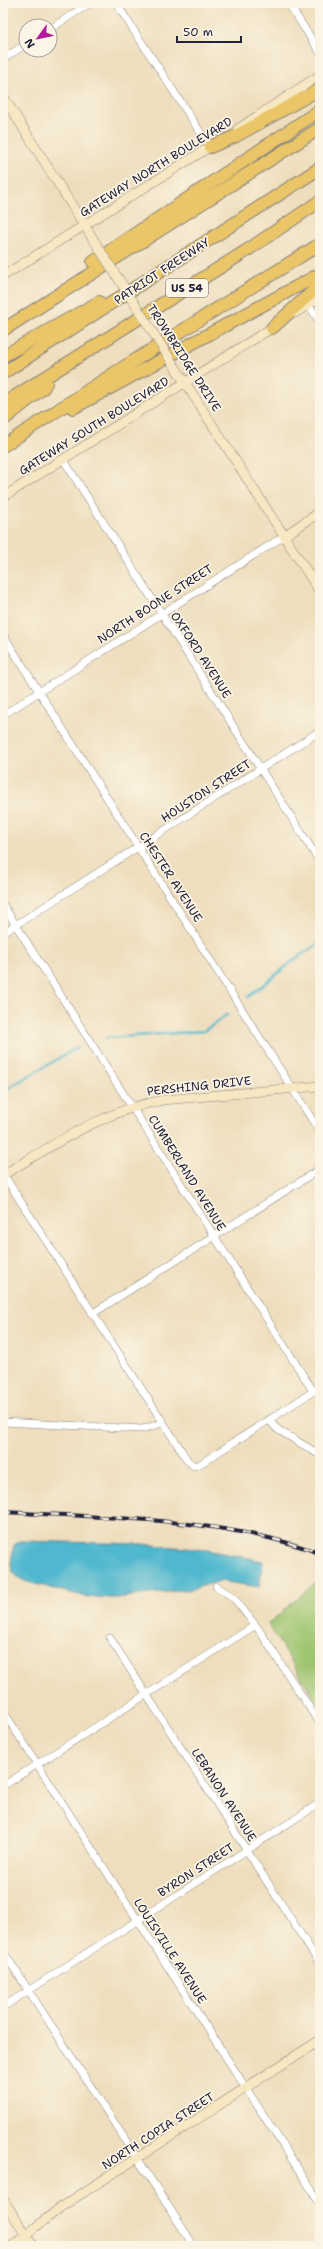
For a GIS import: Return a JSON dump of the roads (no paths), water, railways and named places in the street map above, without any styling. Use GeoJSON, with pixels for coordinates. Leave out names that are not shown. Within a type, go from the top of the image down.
{"type":"FeatureCollection","features":[{"type":"Feature","properties":{"kind":"highway"},"geometry":{"type":"LineString","coordinates":[[210,147],[236,136],[320,89]]}},
{"type":"Feature","properties":{"kind":"highway"},"geometry":{"type":"LineString","coordinates":[[73,285],[82,270],[320,110]]}},
{"type":"Feature","properties":{"kind":"highway"},"geometry":{"type":"LineString","coordinates":[[3,330],[320,128]]}},
{"type":"Feature","properties":{"kind":"highway","name":"PATRIOT FREEWAY"},"geometry":{"type":"LineString","coordinates":[[3,373],[320,168]]}},
{"type":"Feature","properties":{"kind":"highway","name":"US 54"},"geometry":{"type":"LineString","coordinates":[[3,404],[246,251],[320,202]]}},
{"type":"Feature","properties":{"kind":"highway"},"geometry":{"type":"LineString","coordinates":[[3,356],[78,314],[182,249],[204,243]]}},
{"type":"Feature","properties":{"kind":"highway"},"geometry":{"type":"LineString","coordinates":[[3,448],[113,374],[320,244]]}},
{"type":"Feature","properties":{"kind":"highway"},"geometry":{"type":"LineString","coordinates":[[3,448],[75,407],[320,274]]}},
{"type":"Feature","properties":{"kind":"highway"},"geometry":{"type":"LineString","coordinates":[[272,328],[320,285]]}},
{"type":"Feature","properties":{"kind":"highway"},"geometry":{"type":"LineString","coordinates":[[3,420],[42,388],[53,373]]}},
{"type":"Feature","properties":{"kind":"main road","name":"GATEWAY NORTH BOULEVARD"},"geometry":{"type":"LineString","coordinates":[[3,276],[210,147],[320,75]]}},
{"type":"Feature","properties":{"kind":"main road","name":"TROWBRIDGE DRIVE"},"geometry":{"type":"LineString","coordinates":[[3,96],[185,383],[320,592]]}},
{"type":"Feature","properties":{"kind":"main road","name":"GATEWAY SOUTH BOULEVARD"},"geometry":{"type":"LineString","coordinates":[[3,497],[320,297]]}},
{"type":"Feature","properties":{"kind":"main road","name":"NORTH BOONE STREET"},"geometry":{"type":"LineString","coordinates":[[284,536],[320,512]]}},
{"type":"Feature","properties":{"kind":"main road","name":"PERSHING DRIVE"},"geometry":{"type":"LineString","coordinates":[[3,1175],[96,1120],[132,1106],[163,1100],[320,1086]]}},
{"type":"Feature","properties":{"kind":"main road","name":"NORTH COPIA STREET"},"geometry":{"type":"LineString","coordinates":[[12,2246],[61,2207],[320,2040]]}},
{"type":"Feature","properties":{"kind":"main road"},"geometry":{"type":"LineString","coordinates":[[3,2200],[33,2246]]}},
{"type":"Feature","properties":{"kind":"street"},"geometry":{"type":"LineString","coordinates":[[58,24],[90,3]]}},
{"type":"Feature","properties":{"kind":"street"},"geometry":{"type":"LineString","coordinates":[[116,3],[210,147]]}},
{"type":"Feature","properties":{"kind":"street"},"geometry":{"type":"LineString","coordinates":[[288,3],[320,52]]}},
{"type":"Feature","properties":{"kind":"street"},"geometry":{"type":"LineString","coordinates":[[3,59],[18,49]]}},
{"type":"Feature","properties":{"kind":"street"},"geometry":{"type":"LineString","coordinates":[[308,304],[320,322]]}},
{"type":"Feature","properties":{"kind":"street","name":"OXFORD AVENUE"},"geometry":{"type":"LineString","coordinates":[[63,459],[320,862]]}},
{"type":"Feature","properties":{"kind":"street","name":"NORTH BOONE STREET"},"geometry":{"type":"LineString","coordinates":[[3,715],[284,536]]}},
{"type":"Feature","properties":{"kind":"street","name":"CHESTER AVENUE"},"geometry":{"type":"LineString","coordinates":[[3,635],[320,1132]]}},
{"type":"Feature","properties":{"kind":"street","name":"HOUSTON STREET"},"geometry":{"type":"LineString","coordinates":[[3,933],[320,731]]}},
{"type":"Feature","properties":{"kind":"street","name":"CUMBERLAND AVENUE"},"geometry":{"type":"LineString","coordinates":[[3,905],[313,1391]]}},
{"type":"Feature","properties":{"kind":"street"},"geometry":{"type":"LineString","coordinates":[[92,1314],[320,1169]]}},
{"type":"Feature","properties":{"kind":"street"},"geometry":{"type":"LineString","coordinates":[[3,1175],[163,1423],[188,1461],[194,1466],[320,1387]]}},
{"type":"Feature","properties":{"kind":"street"},"geometry":{"type":"LineString","coordinates":[[269,1420],[277,1429],[320,1455]]}},
{"type":"Feature","properties":{"kind":"street"},"geometry":{"type":"LineString","coordinates":[[3,1422],[142,1429],[154,1427],[163,1423]]}},
{"type":"Feature","properties":{"kind":"street"},"geometry":{"type":"LineString","coordinates":[[216,1586],[234,1598],[254,1626],[259,1630],[320,1724]]}},
{"type":"Feature","properties":{"kind":"street"},"geometry":{"type":"LineString","coordinates":[[3,1786],[254,1626]]}},
{"type":"Feature","properties":{"kind":"street","name":"LEBANON AVENUE"},"geometry":{"type":"LineString","coordinates":[[110,1638],[320,1964]]}},
{"type":"Feature","properties":{"kind":"street","name":"LOUISVILLE AVENUE"},"geometry":{"type":"LineString","coordinates":[[3,1711],[320,2203]]}},
{"type":"Feature","properties":{"kind":"street","name":"BYRON STREET"},"geometry":{"type":"LineString","coordinates":[[3,2007],[320,1803]]}},
{"type":"Feature","properties":{"kind":"street"},"geometry":{"type":"LineString","coordinates":[[3,1951],[194,2246]]}},
{"type":"Feature","properties":{"kind":"water"},"geometry":{"type":"Polygon","coordinates":[[[21,1541],[141,1544],[207,1550],[263,1561],[259,1587],[220,1581],[192,1589],[116,1598],[87,1597],[24,1581],[14,1574],[11,1562],[14,1545],[21,1541]]]}},
{"type":"Feature","properties":{"kind":"waterway"},"geometry":{"type":"LineString","coordinates":[[248,997],[298,957],[320,943]]}},
{"type":"Feature","properties":{"kind":"waterway"},"geometry":{"type":"LineString","coordinates":[[106,1038],[204,1031],[228,1014]]}},
{"type":"Feature","properties":{"kind":"waterway"},"geometry":{"type":"LineString","coordinates":[[3,1091],[78,1047]]}},
{"type":"Feature","properties":{"kind":"railway"},"geometry":{"type":"LineString","coordinates":[[3,1512],[123,1518],[203,1526],[242,1532],[281,1541],[320,1553]]}}]}
